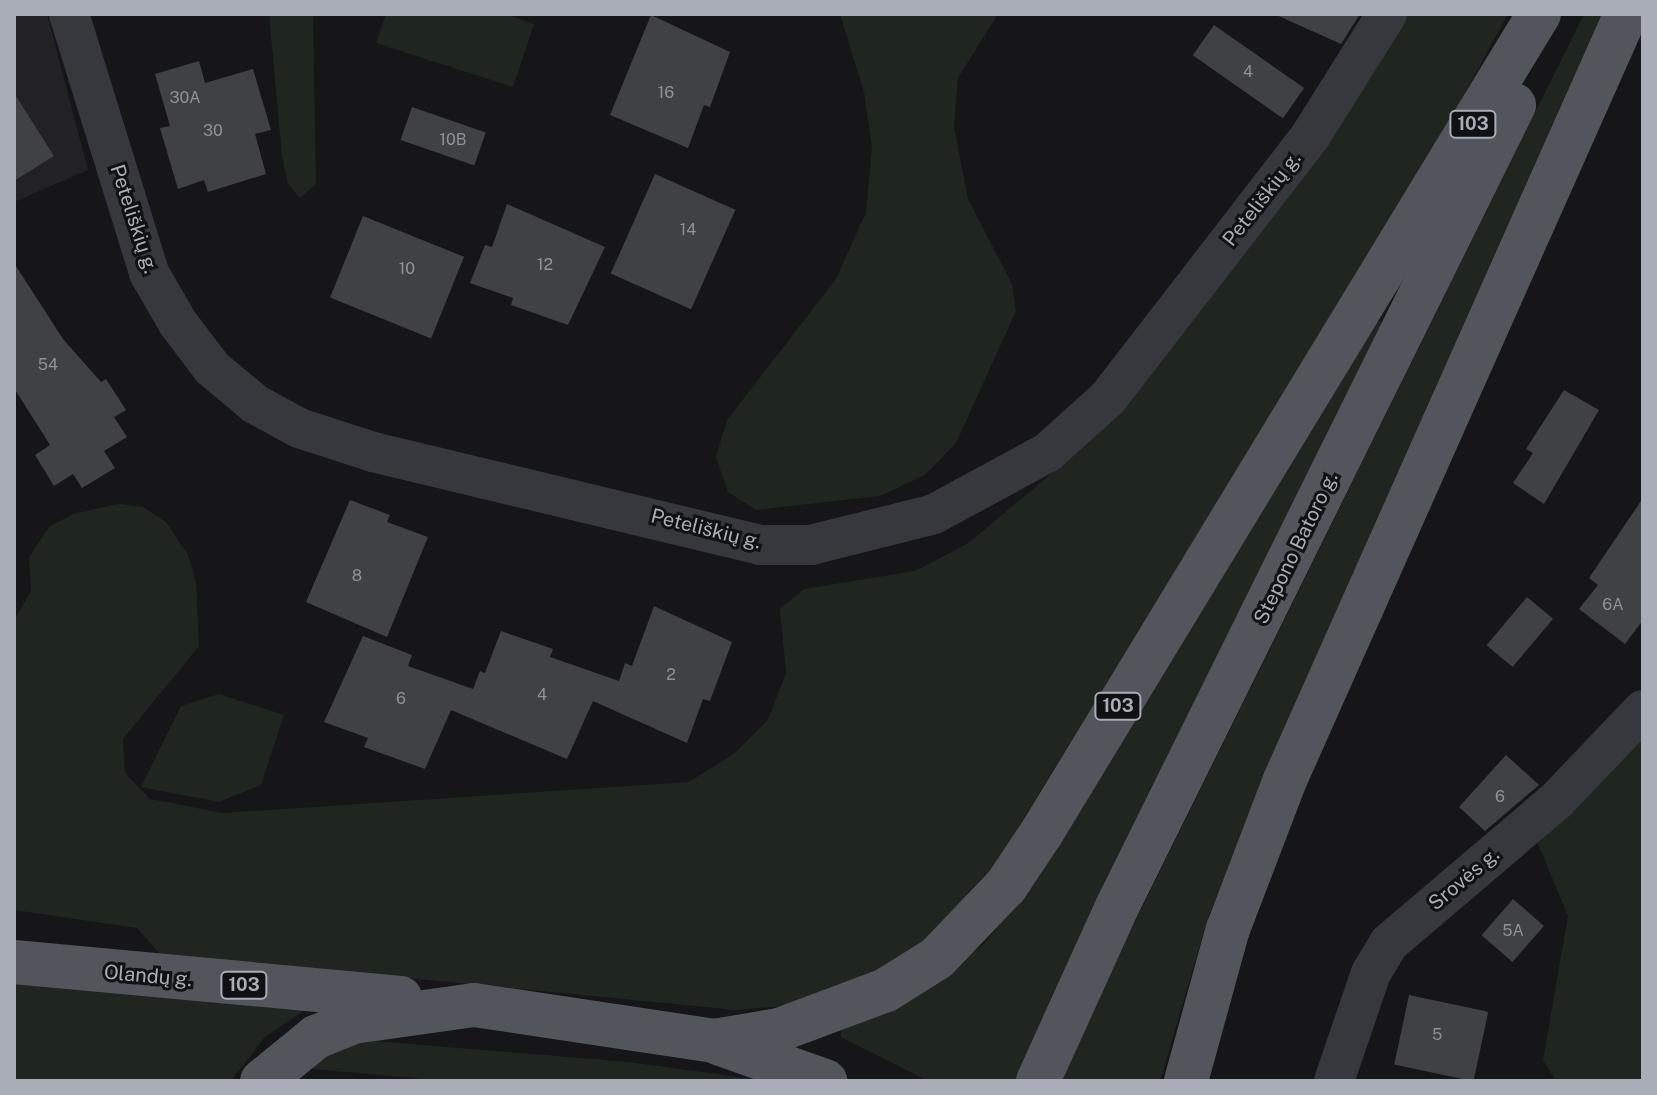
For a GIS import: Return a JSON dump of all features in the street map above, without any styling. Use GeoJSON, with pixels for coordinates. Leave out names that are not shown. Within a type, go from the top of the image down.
{"type":"FeatureCollection","features":[{"type":"Feature","properties":{"kind":"main road","name":"103"},"geometry":{"type":"LineString","coordinates":[[262,1081],[316,1037],[353,1022],[474,1005],[714,1041],[779,1030],[886,990],[937,958],[1006,886],[1539,14]]}},
{"type":"Feature","properties":{"kind":"main road","name":"Stepono Batoro g."},"geometry":{"type":"LineString","coordinates":[[1038,1081],[1117,907],[1432,273],[1553,14]]}},
{"type":"Feature","properties":{"kind":"main road"},"geometry":{"type":"LineString","coordinates":[[1186,1081],[1228,929],[1285,780],[1626,14]]}},
{"type":"Feature","properties":{"kind":"main road","name":"Olandų g."},"geometry":{"type":"LineString","coordinates":[[14,962],[474,1005]]}},
{"type":"Feature","properties":{"kind":"main road"},"geometry":{"type":"LineString","coordinates":[[714,1041],[825,1081]]}},
{"type":"Feature","properties":{"kind":"street","name":"Peteliškių g."},"geometry":{"type":"LineString","coordinates":[[69,14],[149,273],[178,323],[212,368],[255,404],[299,428],[373,452],[760,545],[811,545],[934,514],[1048,452],[1108,398],[1311,135],[1385,18]]}},
{"type":"Feature","properties":{"kind":"street","name":"Srovės g."},"geometry":{"type":"LineString","coordinates":[[1334,1081],[1371,973],[1389,943],[1556,801],[1643,710]]}},
{"type":"Feature","properties":{"kind":"shaded area"},"geometry":{"type":"Polygon","coordinates":[[[14,14],[47,14],[88,170],[14,202],[14,14]]]}},
{"type":"Feature","properties":{"kind":"shaded area"},"geometry":{"type":"Polygon","coordinates":[[[269,14],[313,14],[316,184],[300,198],[288,184],[282,156],[269,14]]]}},
{"type":"Feature","properties":{"kind":"shaded area"},"geometry":{"type":"Polygon","coordinates":[[[386,14],[504,14],[534,24],[513,87],[376,43],[386,14]]]}},
{"type":"Feature","properties":{"kind":"shaded area"},"geometry":{"type":"Polygon","coordinates":[[[840,14],[998,14],[958,78],[954,127],[968,199],[1012,284],[1016,311],[956,443],[925,475],[880,496],[756,510],[728,492],[716,457],[727,420],[836,279],[866,212],[872,148],[864,92],[840,14]]]}},
{"type":"Feature","properties":{"kind":"shaded area"},"geometry":{"type":"Polygon","coordinates":[[[1407,14],[1508,14],[1448,124],[1010,841],[973,895],[939,930],[898,960],[850,986],[794,1005],[736,1010],[160,954],[137,928],[14,910],[14,621],[31,591],[29,557],[49,527],[73,514],[119,504],[143,507],[166,522],[188,555],[196,582],[199,646],[123,739],[125,773],[150,799],[223,813],[689,782],[735,753],[768,720],[786,673],[780,609],[804,589],[915,571],[967,544],[1087,444],[1210,293],[1407,14]]]}},
{"type":"Feature","properties":{"kind":"shaded area"},"geometry":{"type":"Polygon","coordinates":[[[1584,14],[1604,14],[1283,734],[1208,918],[1160,1081],[1063,1081],[1076,1041],[1584,14]]]}},
{"type":"Feature","properties":{"kind":"shaded area"},"geometry":{"type":"Polygon","coordinates":[[[1378,320],[1384,324],[1017,1081],[928,1081],[841,1037],[841,1031],[931,983],[983,945],[1021,899],[1378,320]]]}},
{"type":"Feature","properties":{"kind":"shaded area"},"geometry":{"type":"Polygon","coordinates":[[[219,694],[284,715],[261,785],[219,802],[141,787],[181,706],[219,694]]]}},
{"type":"Feature","properties":{"kind":"shaded area"},"geometry":{"type":"Polygon","coordinates":[[[1643,702],[1643,1081],[1556,1081],[1543,1060],[1568,916],[1534,834],[1643,702]]]}},
{"type":"Feature","properties":{"kind":"shaded area"},"geometry":{"type":"Polygon","coordinates":[[[14,982],[303,1011],[264,1038],[231,1081],[14,1081],[14,982]]]}},
{"type":"Feature","properties":{"kind":"shaded area"},"geometry":{"type":"Polygon","coordinates":[[[375,1041],[629,1062],[760,1080],[448,1081],[301,1068],[348,1045],[375,1041]]]}},
{"type":"Feature","properties":{"kind":"building"},"geometry":{"type":"Polygon","coordinates":[[[1274,14],[1360,14],[1341,44],[1274,14]]]}},
{"type":"Feature","properties":{"kind":"building"},"geometry":{"type":"Polygon","coordinates":[[[651,15],[730,52],[710,107],[704,105],[688,148],[610,115],[651,15]]]}},
{"type":"Feature","properties":{"kind":"building"},"geometry":{"type":"Polygon","coordinates":[[[1214,25],[1304,88],[1283,118],[1193,55],[1214,25]]]}},
{"type":"Feature","properties":{"kind":"building"},"geometry":{"type":"Polygon","coordinates":[[[199,61],[205,83],[253,69],[271,130],[255,134],[266,174],[208,192],[204,180],[178,189],[160,128],[170,126],[155,74],[199,61]]]}},
{"type":"Feature","properties":{"kind":"building"},"geometry":{"type":"Polygon","coordinates":[[[14,93],[54,156],[14,181],[14,93]]]}},
{"type":"Feature","properties":{"kind":"building"},"geometry":{"type":"Polygon","coordinates":[[[412,107],[486,132],[474,165],[401,140],[412,107]]]}},
{"type":"Feature","properties":{"kind":"building"},"geometry":{"type":"Polygon","coordinates":[[[655,174],[735,210],[691,309],[611,274],[655,174]]]}},
{"type":"Feature","properties":{"kind":"building"},"geometry":{"type":"Polygon","coordinates":[[[507,204],[605,247],[568,325],[511,305],[513,298],[470,283],[485,245],[492,247],[507,204]]]}},
{"type":"Feature","properties":{"kind":"building"},"geometry":{"type":"Polygon","coordinates":[[[363,216],[464,257],[431,338],[330,298],[363,216]]]}},
{"type":"Feature","properties":{"kind":"building"},"geometry":{"type":"Polygon","coordinates":[[[14,263],[63,339],[101,382],[106,379],[126,410],[114,417],[127,437],[104,451],[115,468],[82,488],[73,474],[54,486],[35,455],[50,445],[14,388],[14,263]]]}},
{"type":"Feature","properties":{"kind":"building"},"geometry":{"type":"Polygon","coordinates":[[[1564,390],[1599,410],[1544,504],[1513,483],[1533,453],[1526,449],[1564,390]]]}},
{"type":"Feature","properties":{"kind":"building"},"geometry":{"type":"Polygon","coordinates":[[[1643,498],[1643,620],[1625,644],[1579,609],[1598,585],[1589,578],[1643,498]]]}},
{"type":"Feature","properties":{"kind":"building"},"geometry":{"type":"Polygon","coordinates":[[[350,500],[390,515],[387,522],[428,537],[387,637],[306,602],[350,500]]]}},
{"type":"Feature","properties":{"kind":"building"},"geometry":{"type":"Polygon","coordinates":[[[1527,597],[1553,619],[1513,667],[1487,645],[1527,597]]]}},
{"type":"Feature","properties":{"kind":"building"},"geometry":{"type":"Polygon","coordinates":[[[654,606],[732,642],[710,701],[703,699],[687,743],[593,701],[567,759],[451,710],[425,769],[364,747],[368,738],[324,722],[363,636],[412,655],[408,666],[473,689],[480,671],[485,673],[501,631],[553,649],[550,657],[619,681],[625,663],[632,666],[654,606]]]}},
{"type":"Feature","properties":{"kind":"building"},"geometry":{"type":"Polygon","coordinates":[[[1506,755],[1539,785],[1485,831],[1459,807],[1506,755]]]}},
{"type":"Feature","properties":{"kind":"building"},"geometry":{"type":"Polygon","coordinates":[[[1513,899],[1544,926],[1512,962],[1482,935],[1513,899]]]}},
{"type":"Feature","properties":{"kind":"building"},"geometry":{"type":"Polygon","coordinates":[[[1409,995],[1488,1012],[1474,1081],[1394,1064],[1409,995]]]}}]}
